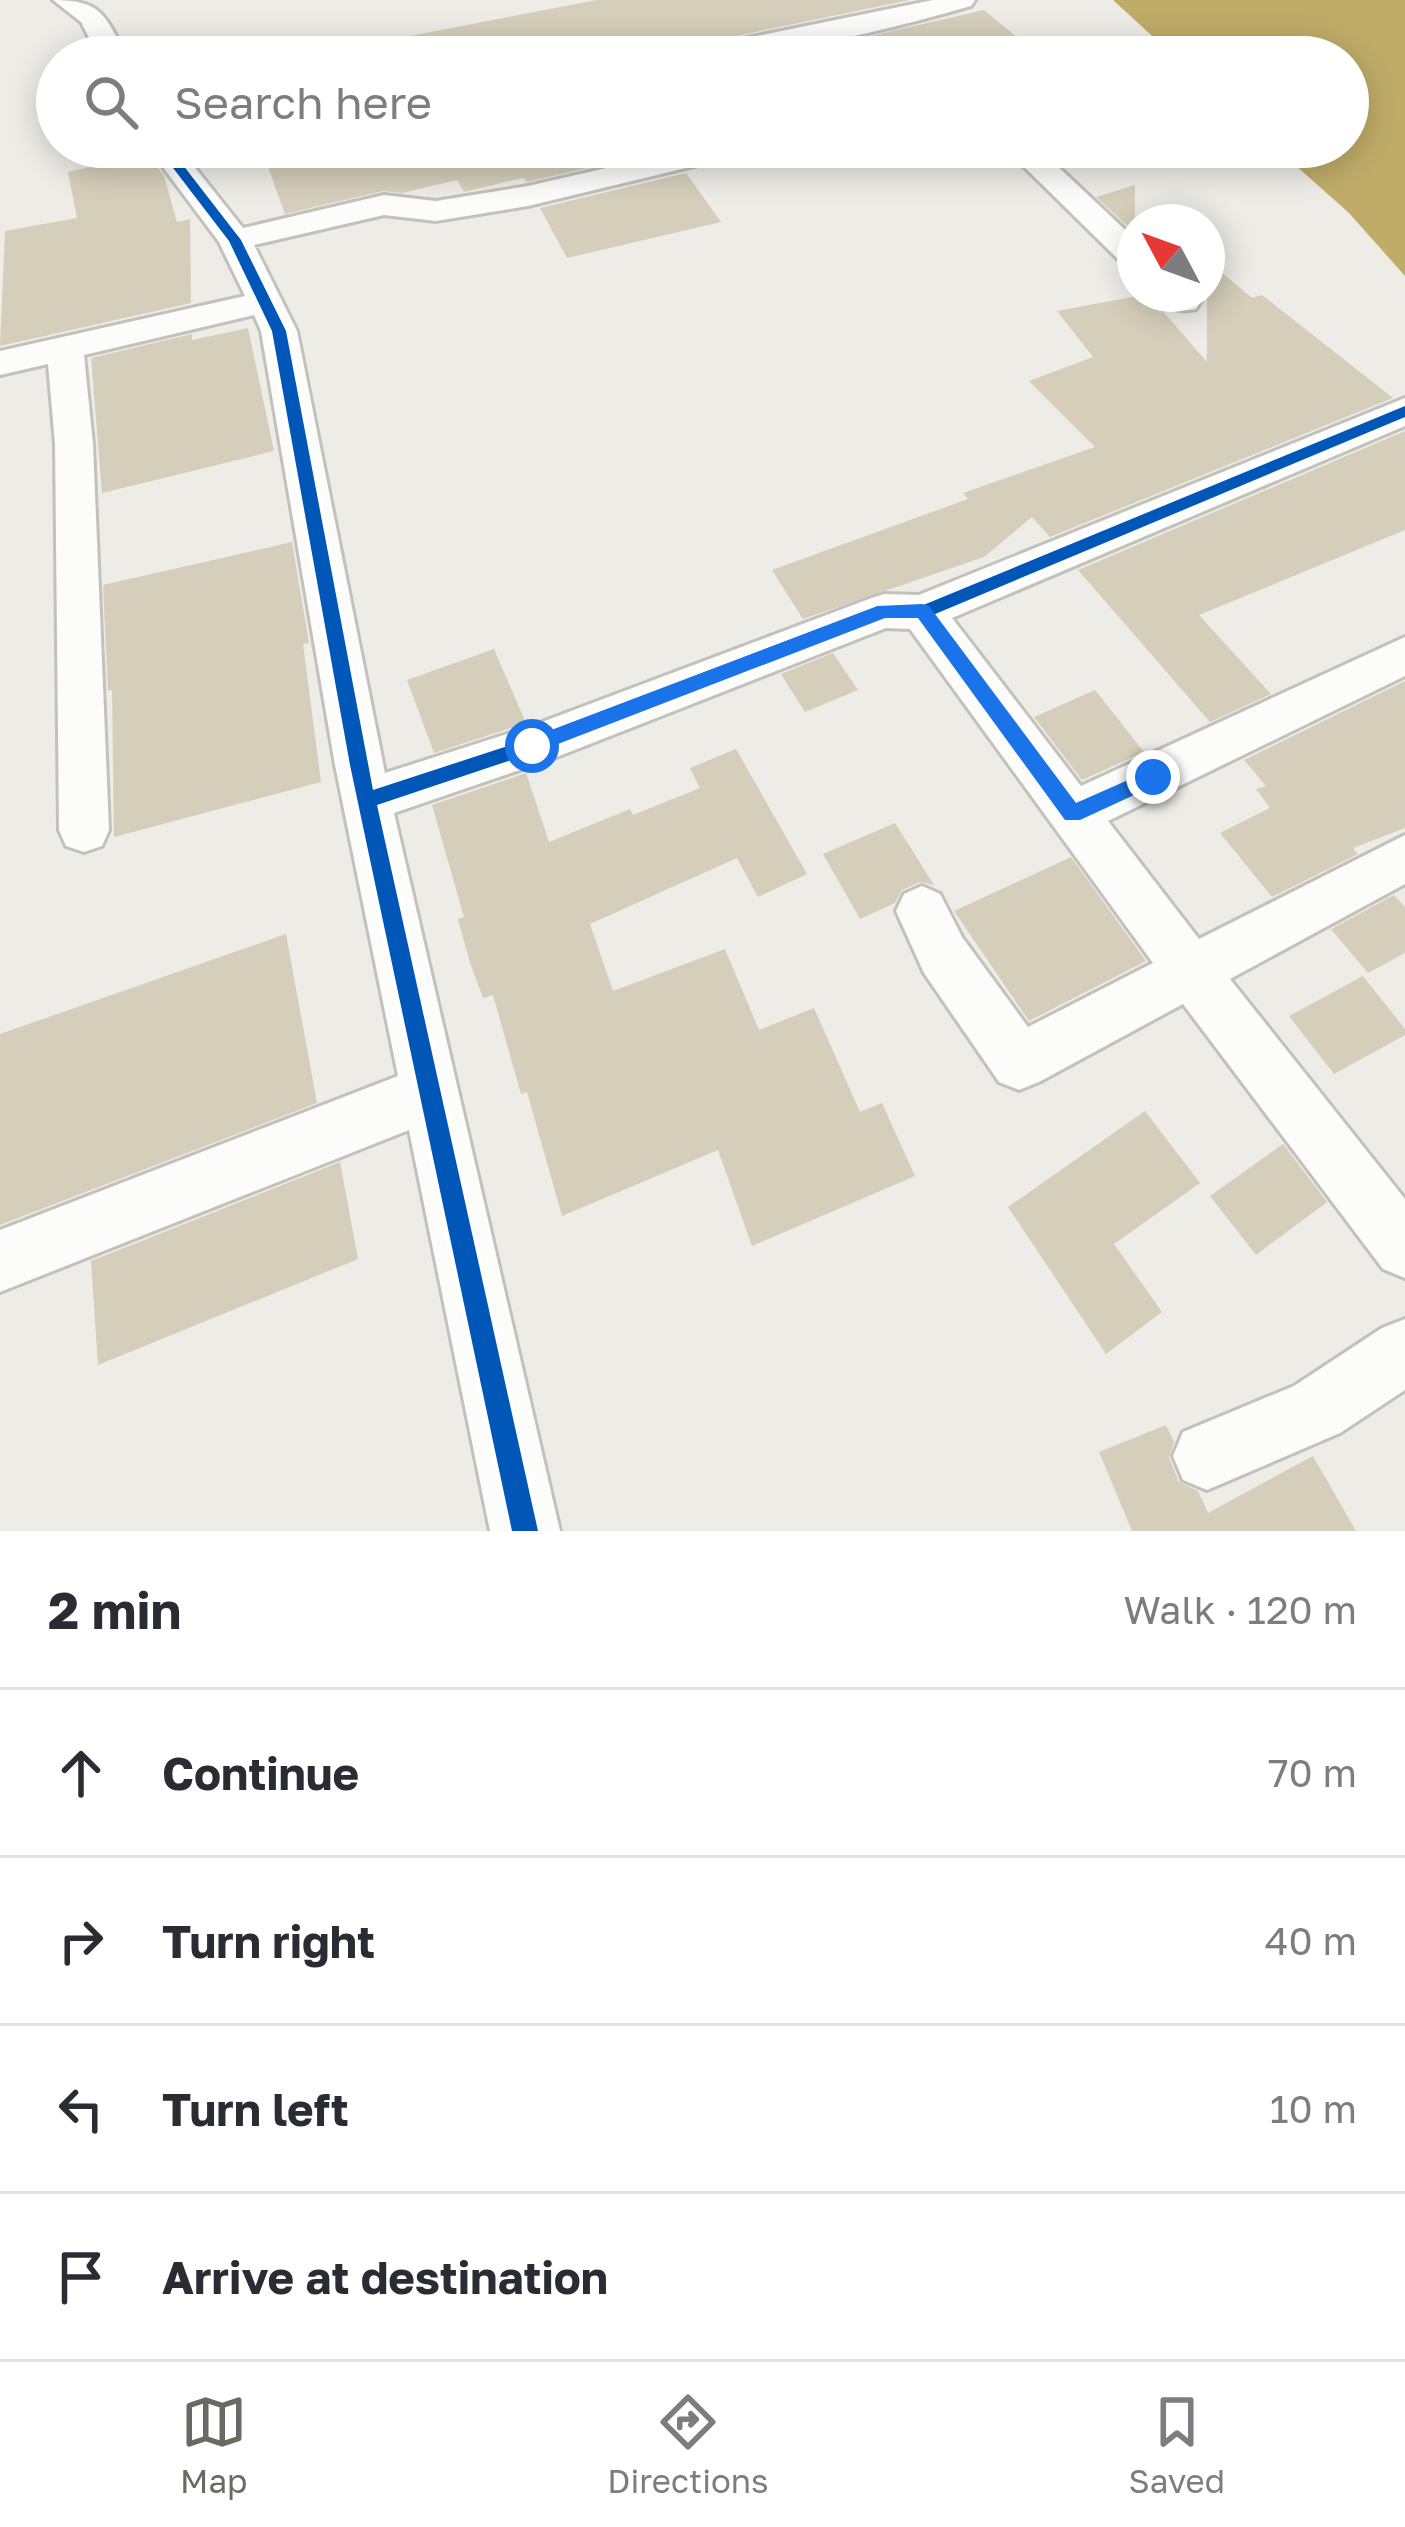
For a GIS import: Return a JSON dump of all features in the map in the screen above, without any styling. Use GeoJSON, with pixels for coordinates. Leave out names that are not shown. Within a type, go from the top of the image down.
{"type":"FeatureCollection","features":[{"type":"Feature","properties":{"kind":"street"},"geometry":{"type":"LineString","coordinates":[[66,0],[92,17],[102,36]]}},
{"type":"Feature","properties":{"kind":"street"},"geometry":{"type":"LineString","coordinates":[[808,36],[895,20],[962,0]]}},
{"type":"Feature","properties":{"kind":"street"},"geometry":{"type":"LineString","coordinates":[[180,168],[235,240],[279,331],[367,800],[525,1531]]}},
{"type":"Feature","properties":{"kind":"street"},"geometry":{"type":"LineString","coordinates":[[235,240],[384,205],[436,211],[528,196],[647,168]]}},
{"type":"Feature","properties":{"kind":"street"},"geometry":{"type":"LineString","coordinates":[[1040,168],[1117,240]]}},
{"type":"Feature","properties":{"kind":"street"},"geometry":{"type":"LineString","coordinates":[[0,363],[264,302]]}},
{"type":"Feature","properties":{"kind":"street"},"geometry":{"type":"LineString","coordinates":[[65,347],[74,444],[84,830]]}},
{"type":"Feature","properties":{"kind":"street"},"geometry":{"type":"LineString","coordinates":[[367,800],[532,746],[884,611],[922,611],[1405,411]]}},
{"type":"Feature","properties":{"kind":"street"},"geometry":{"type":"LineString","coordinates":[[922,611],[1318,1140],[1405,1246]]}},
{"type":"Feature","properties":{"kind":"street"},"geometry":{"type":"LineString","coordinates":[[1072,814],[1405,655]]}},
{"type":"Feature","properties":{"kind":"street"},"geometry":{"type":"LineString","coordinates":[[922,911],[943,955],[1019,1062],[1192,967],[1398,872]]}},
{"type":"Feature","properties":{"kind":"street"},"geometry":{"type":"LineString","coordinates":[[0,1261],[429,1093]]}},
{"type":"Feature","properties":{"kind":"street"},"geometry":{"type":"LineString","coordinates":[[1207,1456],[1317,1410],[1405,1351]]}},
{"type":"Feature","properties":{"kind":"shaded area"},"geometry":{"type":"Polygon","coordinates":[[[1113,0],[1405,0],[1405,276],[1349,213],[1299,168],[1369,168],[1369,36],[1152,36],[1113,0]]]}},
{"type":"Feature","properties":{"kind":"building"},"geometry":{"type":"Polygon","coordinates":[[[597,0],[910,0],[736,36],[410,36],[597,0]]]}},
{"type":"Feature","properties":{"kind":"building"},"geometry":{"type":"Polygon","coordinates":[[[984,10],[1016,36],[871,36],[984,10]]]}},
{"type":"Feature","properties":{"kind":"building"},"geometry":{"type":"Polygon","coordinates":[[[158,168],[177,222],[190,219],[191,303],[0,346],[5,231],[77,218],[68,172],[158,168]]]}},
{"type":"Feature","properties":{"kind":"building"},"geometry":{"type":"Polygon","coordinates":[[[268,168],[587,168],[464,192],[457,180],[402,193],[383,191],[285,214],[268,168]]]}},
{"type":"Feature","properties":{"kind":"building"},"geometry":{"type":"Polygon","coordinates":[[[686,173],[721,222],[567,258],[540,208],[686,173]]]}},
{"type":"Feature","properties":{"kind":"building"},"geometry":{"type":"Polygon","coordinates":[[[1135,185],[1135,204],[1117,204],[1117,216],[1096,197],[1135,185]]]}},
{"type":"Feature","properties":{"kind":"building"},"geometry":{"type":"Polygon","coordinates":[[[1225,275],[1252,298],[1262,295],[1393,398],[1050,537],[1032,517],[984,557],[803,619],[772,570],[968,499],[963,493],[1095,447],[1029,381],[1093,357],[1057,311],[1117,300],[1117,312],[1164,312],[1207,362],[1207,312],[1225,312],[1225,275]]]}},
{"type":"Feature","properties":{"kind":"building"},"geometry":{"type":"Polygon","coordinates":[[[248,328],[274,451],[102,493],[91,358],[192,334],[192,340],[248,328]]]}},
{"type":"Feature","properties":{"kind":"building"},"geometry":{"type":"Polygon","coordinates":[[[1405,431],[1405,530],[1199,615],[1271,694],[1210,722],[1078,570],[1405,431]]]}},
{"type":"Feature","properties":{"kind":"building"},"geometry":{"type":"Polygon","coordinates":[[[292,542],[309,643],[303,644],[321,782],[114,837],[112,690],[108,691],[103,585],[292,542]]]}},
{"type":"Feature","properties":{"kind":"building"},"geometry":{"type":"Polygon","coordinates":[[[494,649],[526,723],[434,753],[407,680],[494,649]]]}},
{"type":"Feature","properties":{"kind":"building"},"geometry":{"type":"Polygon","coordinates":[[[833,653],[858,690],[805,712],[781,674],[833,653]]]}},
{"type":"Feature","properties":{"kind":"building"},"geometry":{"type":"Polygon","coordinates":[[[1405,681],[1405,828],[1353,848],[1358,854],[1272,897],[1220,833],[1270,808],[1256,789],[1266,786],[1244,760],[1405,681]]]}},
{"type":"Feature","properties":{"kind":"building"},"geometry":{"type":"Polygon","coordinates":[[[1095,690],[1144,752],[1082,780],[1034,717],[1095,690]]]}},
{"type":"Feature","properties":{"kind":"building"},"geometry":{"type":"Polygon","coordinates":[[[736,749],[807,874],[758,897],[737,858],[590,924],[613,991],[725,949],[759,1030],[814,1008],[860,1112],[882,1103],[915,1176],[752,1246],[718,1150],[562,1216],[493,995],[483,998],[470,963],[458,919],[464,917],[432,805],[526,773],[549,842],[630,809],[633,815],[700,788],[690,768],[736,749]]]}},
{"type":"Feature","properties":{"kind":"building"},"geometry":{"type":"Polygon","coordinates":[[[895,823],[934,885],[920,882],[902,890],[895,903],[860,919],[823,854],[895,823]]]}},
{"type":"Feature","properties":{"kind":"building"},"geometry":{"type":"Polygon","coordinates":[[[1071,857],[1146,961],[1029,1021],[954,911],[1071,857]]]}},
{"type":"Feature","properties":{"kind":"building"},"geometry":{"type":"Polygon","coordinates":[[[1394,895],[1405,907],[1405,953],[1368,973],[1331,929],[1394,895]]]}},
{"type":"Feature","properties":{"kind":"building"},"geometry":{"type":"Polygon","coordinates":[[[286,934],[317,1103],[0,1225],[0,1034],[286,934]]]}},
{"type":"Feature","properties":{"kind":"building"},"geometry":{"type":"Polygon","coordinates":[[[1363,976],[1405,1035],[1334,1074],[1289,1016],[1363,976]]]}},
{"type":"Feature","properties":{"kind":"building"},"geometry":{"type":"Polygon","coordinates":[[[1145,1111],[1200,1183],[1114,1244],[1162,1312],[1106,1354],[1008,1207],[1145,1111]]]}},
{"type":"Feature","properties":{"kind":"building"},"geometry":{"type":"Polygon","coordinates":[[[1283,1144],[1327,1202],[1256,1255],[1210,1196],[1283,1144]]]}},
{"type":"Feature","properties":{"kind":"building"},"geometry":{"type":"Polygon","coordinates":[[[340,1162],[358,1259],[98,1365],[91,1261],[340,1162]]]}},
{"type":"Feature","properties":{"kind":"building"},"geometry":{"type":"Polygon","coordinates":[[[1166,1425],[1174,1442],[1169,1458],[1179,1482],[1198,1491],[1208,1513],[1313,1456],[1356,1531],[1132,1531],[1099,1452],[1166,1425]]]}},
{"type":"Feature","properties":{"kind":"cycle path"},"geometry":{"type":"LineString","coordinates":[[179,168],[235,240],[279,331],[359,765],[525,1531]]}},
{"type":"Feature","properties":{"kind":"cycle path"},"geometry":{"type":"LineString","coordinates":[[367,800],[532,746],[884,611],[922,612],[1405,411]]}},
{"type":"Feature","properties":{"kind":"route"},"geometry":{"type":"LineString","coordinates":[[532,746],[884,611],[922,611],[1072,814],[1153,777]]}}]}
